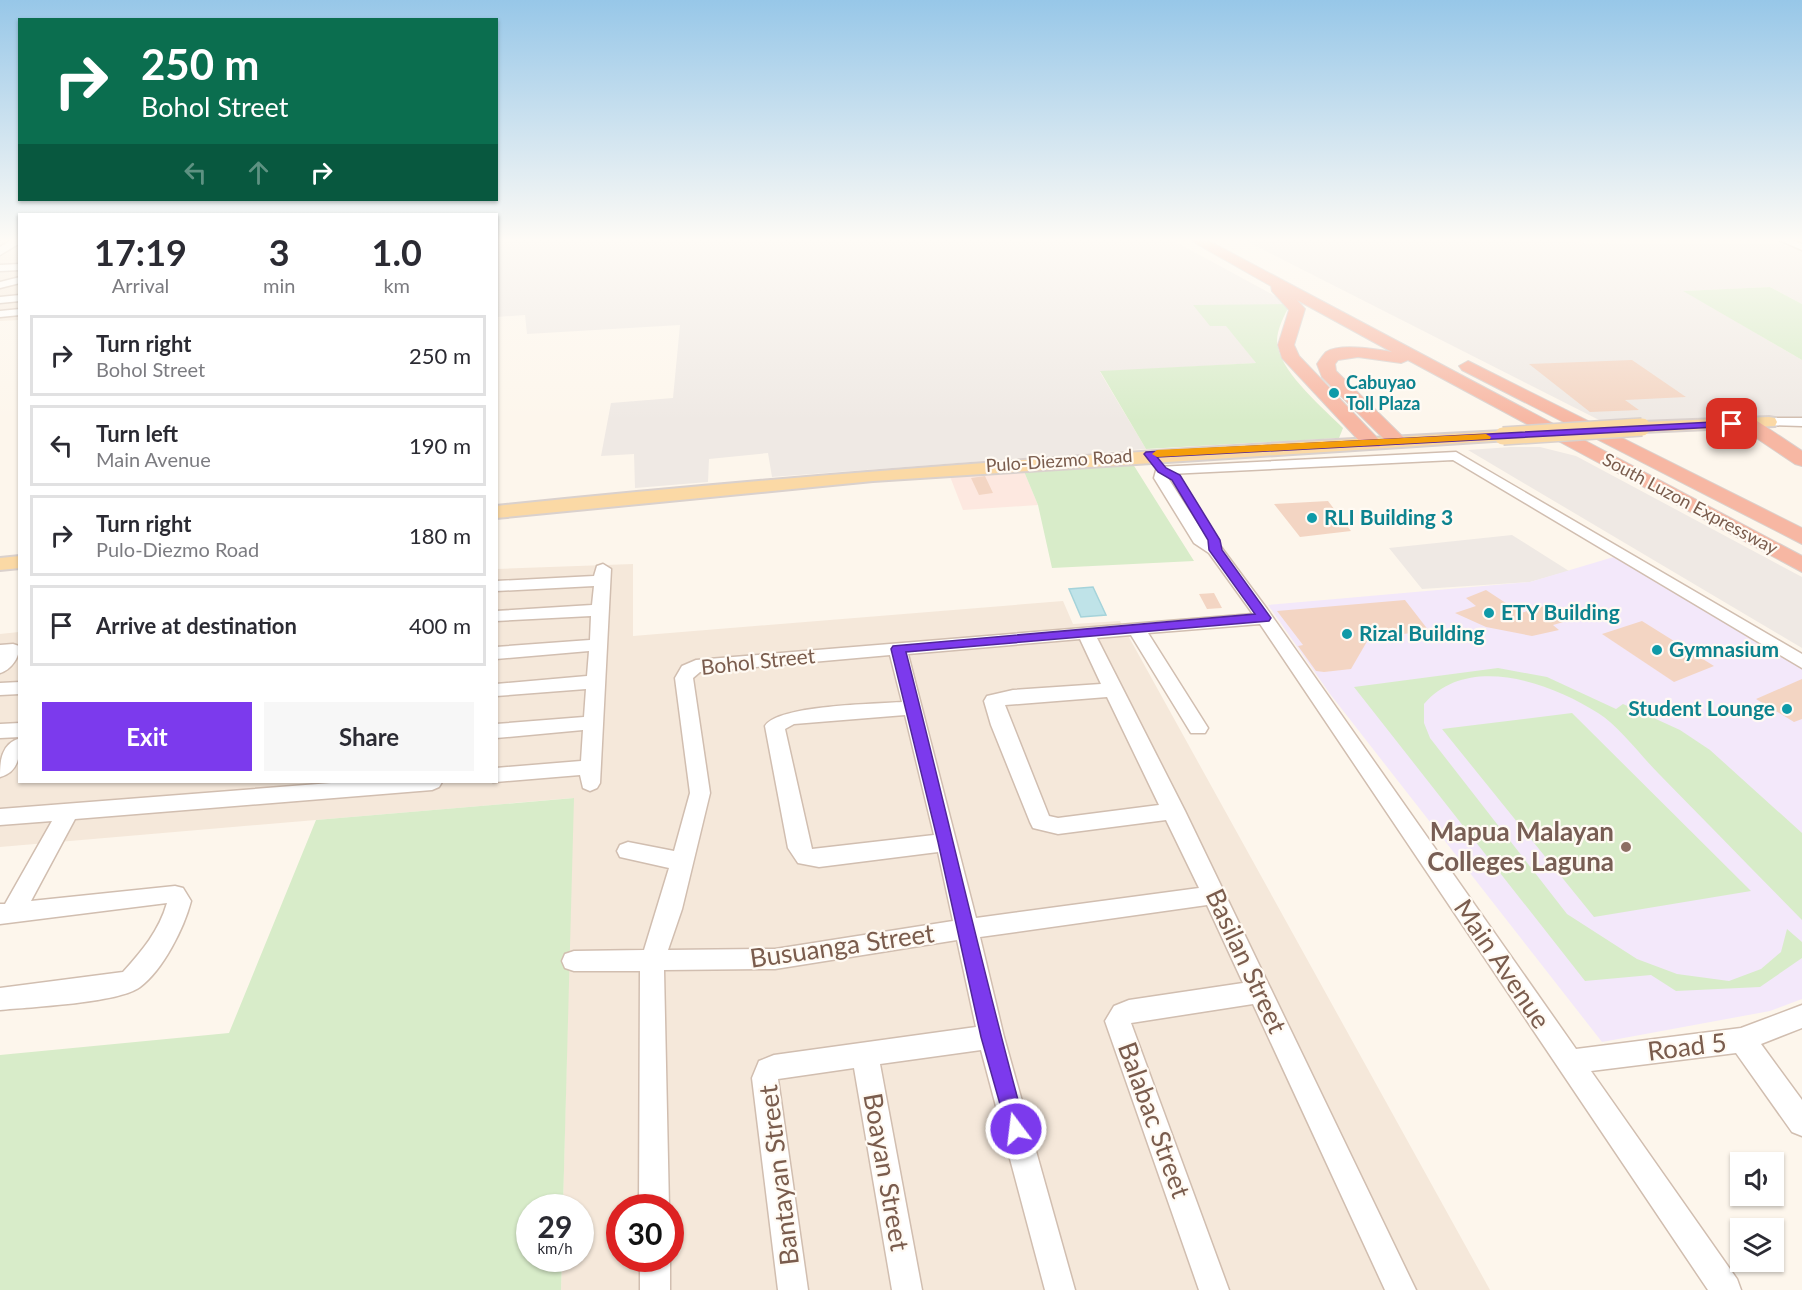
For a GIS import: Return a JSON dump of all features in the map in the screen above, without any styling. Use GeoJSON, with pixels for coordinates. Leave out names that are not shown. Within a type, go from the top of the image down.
{"type":"FeatureCollection","features":[{"type":"Feature","properties":{"kind":"highway"},"geometry":{"type":"LineString","coordinates":[[1288,300],[1297,309],[1286,345],[1291,358],[1372,443]]}},
{"type":"Feature","properties":{"kind":"highway","name":"South Luzon Expressway"},"geometry":{"type":"LineString","coordinates":[[1308,300],[1802,565]]}},
{"type":"Feature","properties":{"kind":"highway","name":"South Luzon Expressway"},"geometry":{"type":"LineString","coordinates":[[1339,300],[1802,537]]}},
{"type":"Feature","properties":{"kind":"highway"},"geometry":{"type":"LineString","coordinates":[[1396,441],[1328,373],[1326,364],[1332,356],[1358,352],[1395,356],[1467,385]]}},
{"type":"Feature","properties":{"kind":"highway"},"geometry":{"type":"LineString","coordinates":[[1769,422],[1802,444]]}},
{"type":"Feature","properties":{"kind":"highway"},"geometry":{"type":"LineString","coordinates":[[1747,423],[1802,460]]}},
{"type":"Feature","properties":{"kind":"highway"},"geometry":{"type":"LineString","coordinates":[[1698,484],[1802,527]]}},
{"type":"Feature","properties":{"kind":"main road","name":"Pulo-Diezmo Road"},"geometry":{"type":"LineString","coordinates":[[498,512],[781,482],[1150,454],[1769,422]]}},
{"type":"Feature","properties":{"kind":"main road"},"geometry":{"type":"LineString","coordinates":[[0,564],[18,562]]}},
{"type":"Feature","properties":{"kind":"street"},"geometry":{"type":"LineString","coordinates":[[0,314],[18,312]]}},
{"type":"Feature","properties":{"kind":"street","name":"Pulo-Diezmo Road"},"geometry":{"type":"LineString","coordinates":[[1769,422],[1802,422]]}},
{"type":"Feature","properties":{"kind":"street","name":"Main Avenue"},"geometry":{"type":"LineString","coordinates":[[1150,454],[1162,470],[1161,478],[1200,540],[1215,550],[1264,618],[1726,1290]]}},
{"type":"Feature","properties":{"kind":"street"},"geometry":{"type":"LineString","coordinates":[[1162,470],[1456,456],[1802,662]]}},
{"type":"Feature","properties":{"kind":"street"},"geometry":{"type":"LineString","coordinates":[[498,586],[602,575],[592,723],[591,775],[498,776]]}},
{"type":"Feature","properties":{"kind":"street"},"geometry":{"type":"LineString","coordinates":[[498,616],[600,610]]}},
{"type":"Feature","properties":{"kind":"street","name":"Bohol Street"},"geometry":{"type":"LineString","coordinates":[[654,1194],[652,961],[683,862],[700,793],[684,678],[689,670],[696,666],[1264,618]]}},
{"type":"Feature","properties":{"kind":"street"},"geometry":{"type":"LineString","coordinates":[[1136,629],[1198,728]]}},
{"type":"Feature","properties":{"kind":"street","name":"Basilan Street"},"geometry":{"type":"LineString","coordinates":[[1086,634],[1174,811],[1401,1290]]}},
{"type":"Feature","properties":{"kind":"street"},"geometry":{"type":"LineString","coordinates":[[498,653],[597,645]]}},
{"type":"Feature","properties":{"kind":"street"},"geometry":{"type":"LineString","coordinates":[[898,649],[911,708],[947,842],[991,1037],[1060,1290]]}},
{"type":"Feature","properties":{"kind":"street"},"geometry":{"type":"LineString","coordinates":[[0,651],[13,650],[0,667]]}},
{"type":"Feature","properties":{"kind":"street"},"geometry":{"type":"LineString","coordinates":[[498,690],[596,682]]}},
{"type":"Feature","properties":{"kind":"street"},"geometry":{"type":"LineString","coordinates":[[0,689],[18,688]]}},
{"type":"Feature","properties":{"kind":"street"},"geometry":{"type":"LineString","coordinates":[[1113,690],[1012,696],[994,701],[1001,725],[1041,822],[1058,826],[1174,811]]}},
{"type":"Feature","properties":{"kind":"street"},"geometry":{"type":"LineString","coordinates":[[911,708],[790,718],[775,726],[799,849],[806,857],[819,858],[947,842]]}},
{"type":"Feature","properties":{"kind":"street"},"geometry":{"type":"LineString","coordinates":[[498,731],[592,723]]}},
{"type":"Feature","properties":{"kind":"street"},"geometry":{"type":"LineString","coordinates":[[0,731],[18,730]]}},
{"type":"Feature","properties":{"kind":"street"},"geometry":{"type":"LineString","coordinates":[[0,771],[18,747]]}},
{"type":"Feature","properties":{"kind":"street"},"geometry":{"type":"LineString","coordinates":[[0,771],[18,770]]}},
{"type":"Feature","properties":{"kind":"street"},"geometry":{"type":"LineString","coordinates":[[0,818],[420,783]]}},
{"type":"Feature","properties":{"kind":"street"},"geometry":{"type":"LineString","coordinates":[[6,914],[68,812]]}},
{"type":"Feature","properties":{"kind":"street"},"geometry":{"type":"LineString","coordinates":[[628,851],[683,862]]}},
{"type":"Feature","properties":{"kind":"street"},"geometry":{"type":"LineString","coordinates":[[0,999],[111,986],[130,980],[156,951],[174,920],[179,901],[175,895],[167,894],[6,914]]}},
{"type":"Feature","properties":{"kind":"street","name":"Busuanga Street"},"geometry":{"type":"LineString","coordinates":[[574,961],[775,960],[966,929],[1214,895]]}},
{"type":"Feature","properties":{"kind":"street","name":"Balabac Street"},"geometry":{"type":"LineString","coordinates":[[1214,1290],[1118,1021],[1123,1014],[1129,1011],[1260,992]]}},
{"type":"Feature","properties":{"kind":"street","name":"Road 5"},"geometry":{"type":"LineString","coordinates":[[1569,1062],[1742,1040],[1802,1016]]}},
{"type":"Feature","properties":{"kind":"street","name":"Bantayan Street"},"geometry":{"type":"LineString","coordinates":[[793,1290],[765,1078],[768,1070],[774,1067],[991,1037]]}},
{"type":"Feature","properties":{"kind":"street"},"geometry":{"type":"LineString","coordinates":[[1742,1040],[1802,1123]]}},
{"type":"Feature","properties":{"kind":"street","name":"Boayan Street"},"geometry":{"type":"LineString","coordinates":[[865,1054],[907,1290]]}},
{"type":"Feature","properties":{"kind":"street"},"geometry":{"type":"LineString","coordinates":[[655,1272],[655,1290]]}},
{"type":"Feature","properties":{"kind":"shaded area"},"geometry":{"type":"Polygon","coordinates":[[[0,300],[18,300],[18,320],[0,321],[0,300]]]}},
{"type":"Feature","properties":{"kind":"shaded area"},"geometry":{"type":"Polygon","coordinates":[[[498,300],[1283,300],[1290,304],[1226,325],[1256,363],[1100,372],[1146,449],[772,477],[768,453],[709,459],[708,482],[635,488],[634,454],[601,456],[611,403],[673,398],[680,325],[527,334],[525,315],[498,317],[498,300]]]}},
{"type":"Feature","properties":{"kind":"shaded area"},"geometry":{"type":"Polygon","coordinates":[[[1363,300],[1700,300],[1802,360],[1802,417],[1603,422],[1363,300]]]}},
{"type":"Feature","properties":{"kind":"shaded area"},"geometry":{"type":"Polygon","coordinates":[[[1540,447],[1576,456],[1802,577],[1802,648],[1468,450],[1540,447]]]}},
{"type":"Feature","properties":{"kind":"shaded area"},"geometry":{"type":"Polygon","coordinates":[[[1023,469],[1038,505],[963,510],[949,474],[1023,469]]]}},
{"type":"Feature","properties":{"kind":"shaded area"},"geometry":{"type":"Polygon","coordinates":[[[1512,535],[1569,571],[1530,582],[1422,589],[1389,548],[1512,535]]]}},
{"type":"Feature","properties":{"kind":"shaded area","name":"Mapua Malayan Colleges Laguna"},"geometry":{"type":"Polygon","coordinates":[[[1617,556],[1802,668],[1802,999],[1770,1011],[1602,1042],[1330,694],[1268,605],[1530,582],[1617,556]]]}},
{"type":"Feature","properties":{"kind":"shaded area"},"geometry":{"type":"Polygon","coordinates":[[[633,564],[633,636],[1063,601],[1073,624],[1120,621],[1490,1290],[561,1290],[562,1272],[594,1272],[594,1194],[563,1194],[573,798],[0,847],[0,634],[18,632],[18,783],[498,783],[498,569],[633,564]]]}},
{"type":"Feature","properties":{"kind":"green space"},"geometry":{"type":"Polygon","coordinates":[[[1699,300],[1795,300],[1802,304],[1802,360],[1699,300]]]}},
{"type":"Feature","properties":{"kind":"green space"},"geometry":{"type":"Polygon","coordinates":[[[1290,304],[1280,325],[1277,337],[1278,348],[1296,380],[1343,428],[1339,438],[1146,449],[1100,371],[1256,363],[1226,326],[1210,326],[1193,305],[1290,304]]]}},
{"type":"Feature","properties":{"kind":"green space"},"geometry":{"type":"Polygon","coordinates":[[[1131,461],[1194,561],[1052,568],[1038,505],[1023,469],[1131,461]]]}},
{"type":"Feature","properties":{"kind":"green space"},"geometry":{"type":"Polygon","coordinates":[[[1498,668],[1547,677],[1616,709],[1623,704],[1680,730],[1710,750],[1802,833],[1802,920],[1622,733],[1598,713],[1557,691],[1509,678],[1485,676],[1463,680],[1442,688],[1424,704],[1424,723],[1430,738],[1567,914],[1637,959],[1677,974],[1729,981],[1761,969],[1781,952],[1787,929],[1802,942],[1802,958],[1760,987],[1676,991],[1651,975],[1585,981],[1354,687],[1498,668]]]}},
{"type":"Feature","properties":{"kind":"green space"},"geometry":{"type":"Polygon","coordinates":[[[1572,713],[1751,891],[1594,917],[1442,729],[1572,713]]]}},
{"type":"Feature","properties":{"kind":"green space"},"geometry":{"type":"Polygon","coordinates":[[[574,798],[563,1194],[516,1194],[516,1272],[562,1272],[561,1290],[0,1290],[0,1055],[229,1033],[316,820],[574,798]]]}},
{"type":"Feature","properties":{"kind":"water"},"geometry":{"type":"Polygon","coordinates":[[[1093,587],[1106,615],[1081,617],[1069,589],[1093,587]]]}},
{"type":"Feature","properties":{"kind":"building"},"geometry":{"type":"Polygon","coordinates":[[[1632,360],[1686,397],[1625,400],[1639,410],[1590,412],[1529,364],[1632,360]]]}},
{"type":"Feature","properties":{"kind":"building"},"geometry":{"type":"Polygon","coordinates":[[[985,476],[993,493],[979,495],[971,478],[985,476]]]}},
{"type":"Feature","properties":{"kind":"building","name":"RLI Building 3"},"geometry":{"type":"Polygon","coordinates":[[[1328,501],[1351,531],[1300,537],[1274,504],[1328,501]]]}},
{"type":"Feature","properties":{"kind":"building","name":"ETY Building"},"geometry":{"type":"Polygon","coordinates":[[[1486,590],[1521,613],[1544,606],[1567,621],[1553,625],[1559,630],[1532,636],[1486,627],[1455,613],[1476,606],[1466,598],[1486,590]]]}},
{"type":"Feature","properties":{"kind":"building"},"geometry":{"type":"Polygon","coordinates":[[[1214,593],[1222,608],[1207,609],[1199,594],[1214,593]]]}},
{"type":"Feature","properties":{"kind":"building","name":"Rizal Building"},"geometry":{"type":"Polygon","coordinates":[[[1405,600],[1429,631],[1369,638],[1351,669],[1324,672],[1316,671],[1298,646],[1303,645],[1277,611],[1405,600]]]}},
{"type":"Feature","properties":{"kind":"building","name":"Gymnasium"},"geometry":{"type":"Polygon","coordinates":[[[1642,621],[1714,666],[1674,682],[1602,634],[1642,621]]]}},
{"type":"Feature","properties":{"kind":"building","name":"Student Lounge"},"geometry":{"type":"Polygon","coordinates":[[[1802,679],[1802,719],[1794,722],[1756,699],[1802,679]]]}},
{"type":"Feature","properties":{"kind":"slow traffic"},"geometry":{"type":"LineString","coordinates":[[1157,454],[1486,437]]}},
{"type":"Feature","properties":{"kind":"place","name":"Cabuyao Toll Plaza"},"geometry":{"type":"Point","coordinates":[1334,393]}},
{"type":"Feature","properties":{"kind":"place","name":"RLI Building 3"},"geometry":{"type":"Point","coordinates":[1312,518]}},
{"type":"Feature","properties":{"kind":"place","name":"ETY Building"},"geometry":{"type":"Point","coordinates":[1489,613]}},
{"type":"Feature","properties":{"kind":"place","name":"Rizal Building"},"geometry":{"type":"Point","coordinates":[1347,634]}},
{"type":"Feature","properties":{"kind":"place","name":"Gymnasium"},"geometry":{"type":"Point","coordinates":[1657,650]}},
{"type":"Feature","properties":{"kind":"place","name":"Student Lounge"},"geometry":{"type":"Point","coordinates":[1787,709]}},
{"type":"Feature","properties":{"kind":"place","name":"Mapua Malayan Colleges Laguna"},"geometry":{"type":"Point","coordinates":[1626,847]}},
{"type":"Feature","properties":{"kind":"route"},"geometry":{"type":"LineString","coordinates":[[1016,1129],[991,1037],[947,842],[911,708],[898,649],[1264,618],[1215,550],[1214,540],[1176,478],[1162,470],[1150,454],[1732,424]]}}]}
